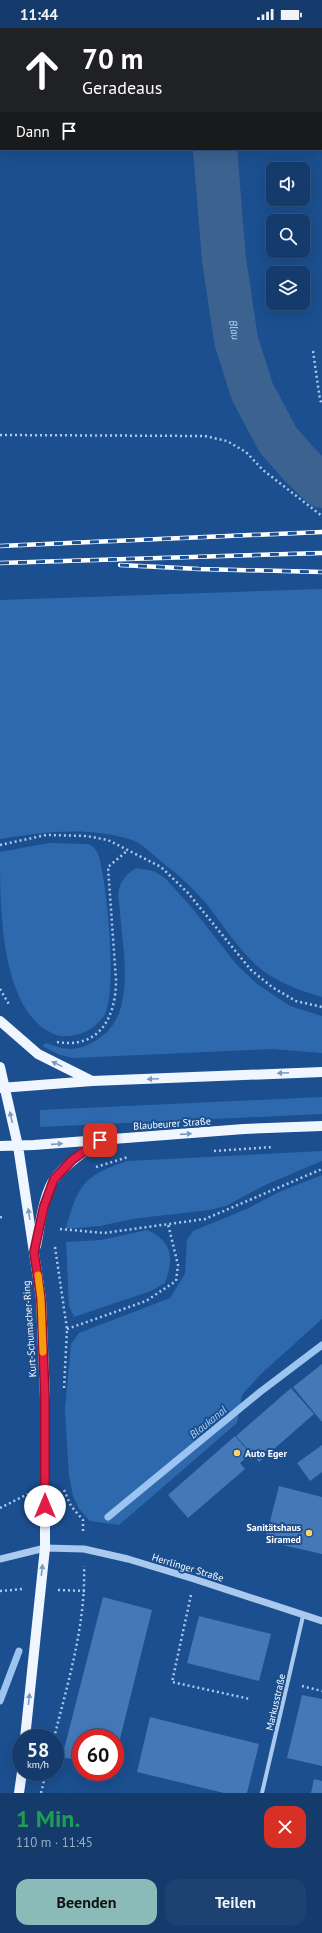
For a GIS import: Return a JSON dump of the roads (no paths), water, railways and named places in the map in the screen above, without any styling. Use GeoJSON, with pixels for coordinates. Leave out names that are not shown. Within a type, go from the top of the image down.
{"type":"FeatureCollection","features":[{"type":"Feature","properties":{"kind":"main road"},"geometry":{"type":"LineString","coordinates":[[0,1021],[38,1054],[92,1081]]}},
{"type":"Feature","properties":{"kind":"main road","name":"Kurt-Schumacher-Ring"},"geometry":{"type":"LineString","coordinates":[[0,1067],[2,1088],[18,1146],[41,1299],[45,1398],[45,1548],[26,1729]]}},
{"type":"Feature","properties":{"kind":"main road"},"geometry":{"type":"LineString","coordinates":[[2,1088],[92,1081],[322,1072]]}},
{"type":"Feature","properties":{"kind":"main road","name":"Blaubeurer Straße"},"geometry":{"type":"LineString","coordinates":[[0,1146],[18,1146],[244,1129],[322,1126]]}},
{"type":"Feature","properties":{"kind":"main road"},"geometry":{"type":"LineString","coordinates":[[34,1252],[44,1206],[54,1179],[72,1160],[100,1140]]}},
{"type":"Feature","properties":{"kind":"main road"},"geometry":{"type":"LineString","coordinates":[[19,1793],[21,1781]]}},
{"type":"Feature","properties":{"kind":"street","name":"Herrlinger Straße"},"geometry":{"type":"LineString","coordinates":[[0,1559],[45,1548],[92,1551],[128,1559],[194,1579],[322,1621]]}},
{"type":"Feature","properties":{"kind":"street","name":"Markusstraße"},"geometry":{"type":"LineString","coordinates":[[262,1793],[303,1616]]}},
{"type":"Feature","properties":{"kind":"waterway","name":"Blau"},"geometry":{"type":"LineString","coordinates":[[215,150],[224,259],[236,340],[252,391],[278,440],[302,467],[322,486]]}},
{"type":"Feature","properties":{"kind":"waterway","name":"Blaukanal"},"geometry":{"type":"LineString","coordinates":[[108,1517],[260,1392],[322,1345]]}},
{"type":"Feature","properties":{"kind":"waterway","name":"Blaukanal"},"geometry":{"type":"LineString","coordinates":[[0,1701],[19,1651]]}},
{"type":"Feature","properties":{"kind":"railway"},"geometry":{"type":"LineString","coordinates":[[0,546],[322,532]]}},
{"type":"Feature","properties":{"kind":"railway"},"geometry":{"type":"LineString","coordinates":[[0,563],[322,553]]}},
{"type":"Feature","properties":{"kind":"railway"},"geometry":{"type":"LineString","coordinates":[[120,565],[199,569],[322,572]]}},
{"type":"Feature","properties":{"kind":"place","name":"Auto Eger"},"geometry":{"type":"Point","coordinates":[237,1453]}},
{"type":"Feature","properties":{"kind":"place","name":"Sanitätshaus Siramed"},"geometry":{"type":"Point","coordinates":[309,1533]}}]}
